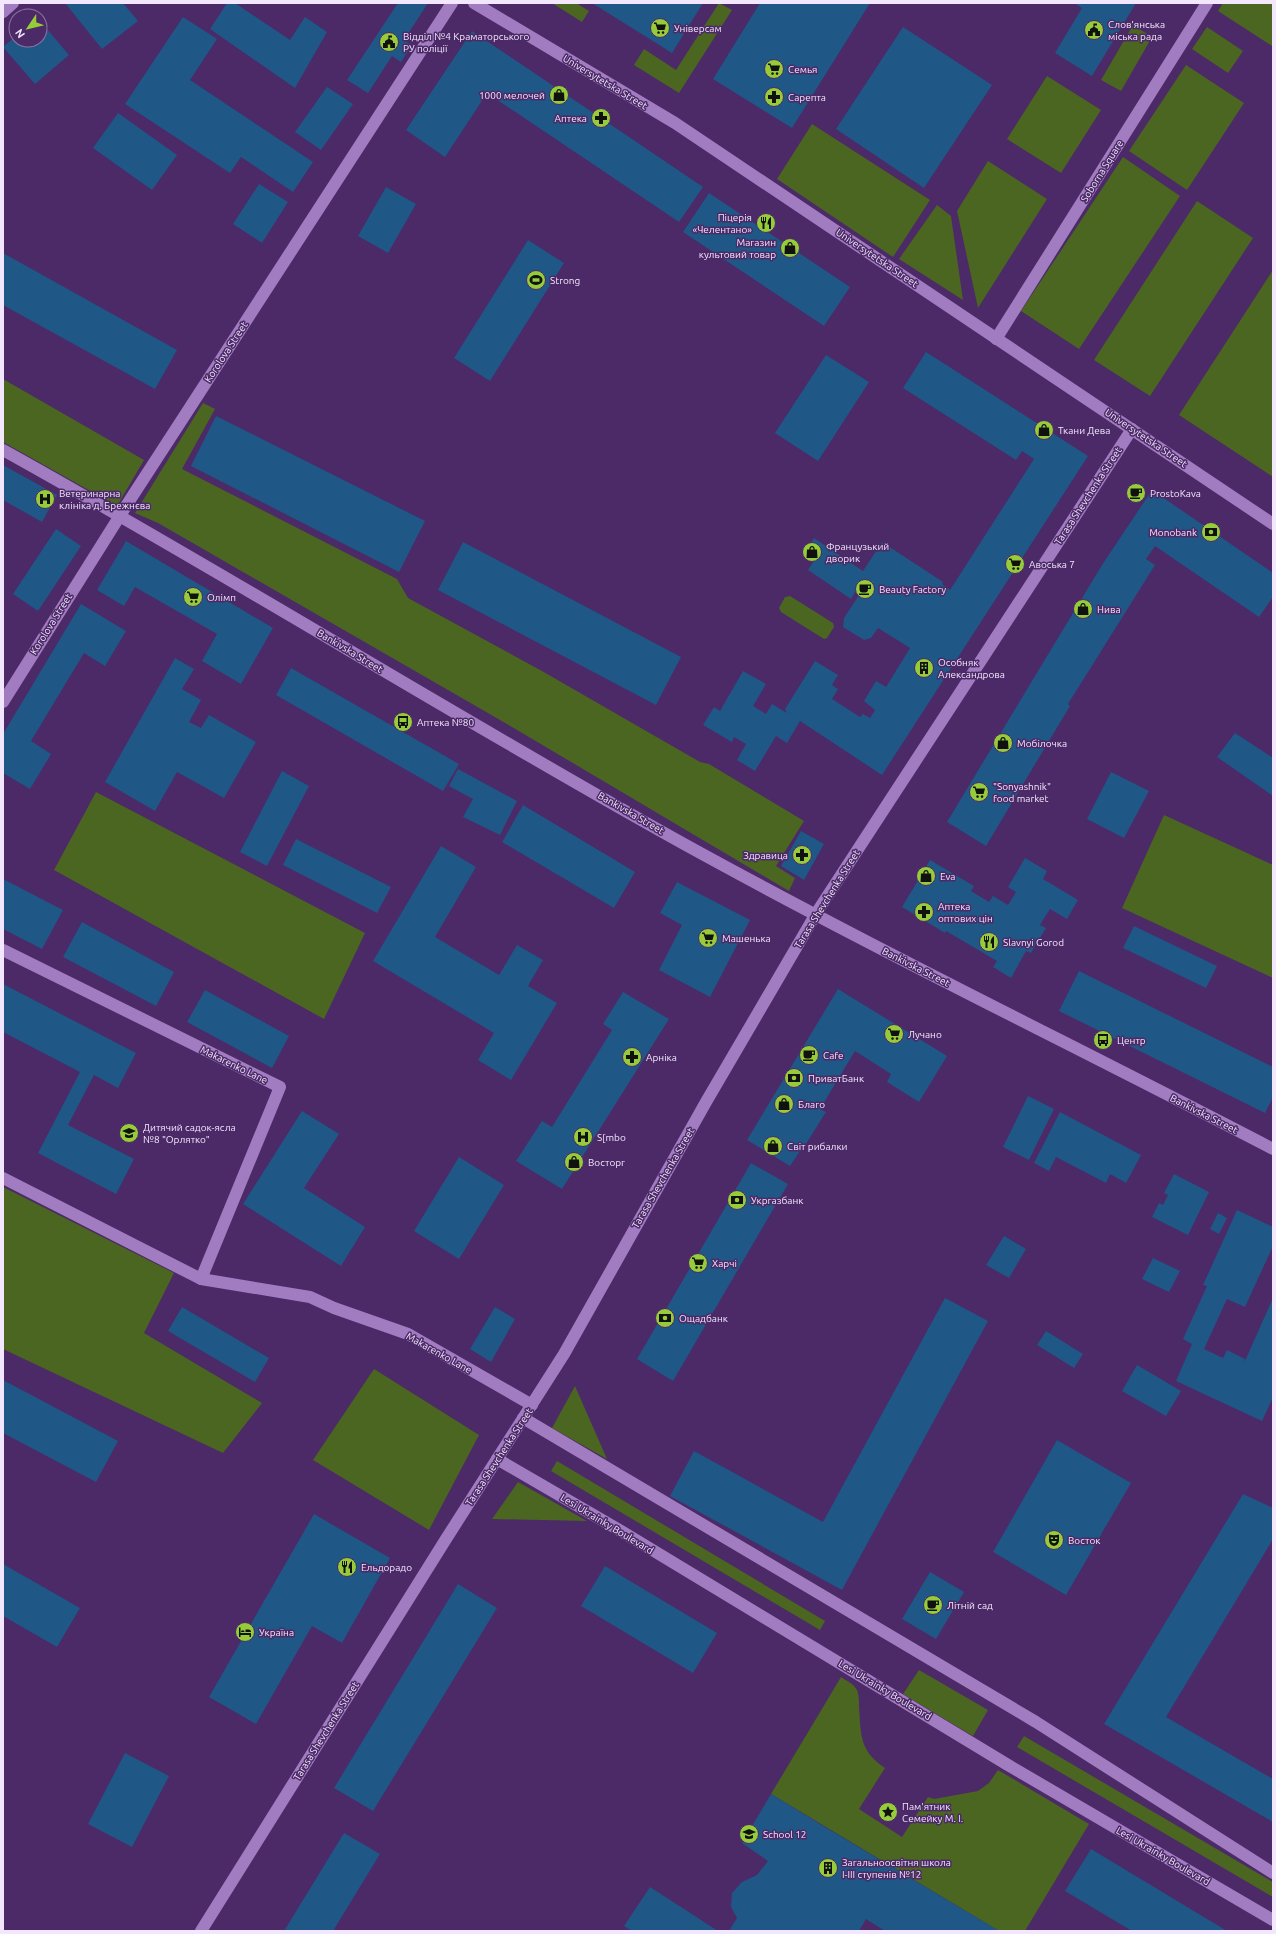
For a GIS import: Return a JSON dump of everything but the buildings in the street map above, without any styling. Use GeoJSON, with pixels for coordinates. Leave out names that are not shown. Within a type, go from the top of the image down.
{"type":"FeatureCollection","features":[{"type":"Feature","properties":{"kind":"street"},"geometry":{"type":"LineString","coordinates":[[3,12],[13,3]]}},
{"type":"Feature","properties":{"kind":"street","name":"Korolova Street"},"geometry":{"type":"LineString","coordinates":[[3,702],[120,515],[452,3]]}},
{"type":"Feature","properties":{"kind":"street","name":"Universytetska Street"},"geometry":{"type":"LineString","coordinates":[[474,3],[675,123],[1273,524]]}},
{"type":"Feature","properties":{"kind":"street","name":"Soborna Square"},"geometry":{"type":"LineString","coordinates":[[996,339],[1207,3]]}},
{"type":"Feature","properties":{"kind":"street","name":"Tarasa Shevchenka Street"},"geometry":{"type":"LineString","coordinates":[[201,1931],[564,1354],[706,1102],[816,915],[1132,429]]}},
{"type":"Feature","properties":{"kind":"street","name":"Bankivska Street"},"geometry":{"type":"LineString","coordinates":[[3,450],[120,515],[422,693],[682,843],[816,915],[1273,1149]]}},
{"type":"Feature","properties":{"kind":"street","name":"Makarenko Lane"},"geometry":{"type":"LineString","coordinates":[[3,950],[280,1087],[201,1279]]}},
{"type":"Feature","properties":{"kind":"street","name":"Makarenko Lane"},"geometry":{"type":"LineString","coordinates":[[3,1178],[201,1279],[310,1297],[334,1308],[408,1334],[532,1405]]}},
{"type":"Feature","properties":{"kind":"street"},"geometry":{"type":"LineString","coordinates":[[523,1418],[1036,1722],[1273,1872]]}},
{"type":"Feature","properties":{"kind":"street","name":"Lesi Ukrainky Boulevard"},"geometry":{"type":"LineString","coordinates":[[497,1459],[621,1531],[1008,1765],[1273,1920]]}},
{"type":"Feature","properties":{"kind":"green space"},"geometry":{"type":"Polygon","coordinates":[[[552,3],[576,3],[589,11],[582,22],[552,3]]]}},
{"type":"Feature","properties":{"kind":"green space"},"geometry":{"type":"Polygon","coordinates":[[[719,3],[732,10],[679,93],[634,65],[644,49],[676,70],[719,3]]]}},
{"type":"Feature","properties":{"kind":"green space"},"geometry":{"type":"Polygon","coordinates":[[[1223,3],[1273,3],[1272,46],[1218,11],[1223,3]]]}},
{"type":"Feature","properties":{"kind":"green space"},"geometry":{"type":"Polygon","coordinates":[[[1133,25],[1152,37],[1121,91],[1101,80],[1133,25]]]}},
{"type":"Feature","properties":{"kind":"green space"},"geometry":{"type":"Polygon","coordinates":[[[1207,27],[1243,51],[1228,73],[1192,49],[1207,27]]]}},
{"type":"Feature","properties":{"kind":"green space"},"geometry":{"type":"Polygon","coordinates":[[[1186,65],[1244,103],[1187,190],[1129,151],[1186,65]]]}},
{"type":"Feature","properties":{"kind":"green space"},"geometry":{"type":"Polygon","coordinates":[[[1047,76],[1101,110],[1061,173],[1007,139],[1047,76]]]}},
{"type":"Feature","properties":{"kind":"green space"},"geometry":{"type":"Polygon","coordinates":[[[812,124],[930,200],[893,257],[777,179],[812,124]]]}},
{"type":"Feature","properties":{"kind":"green space"},"geometry":{"type":"Polygon","coordinates":[[[1123,157],[1180,196],[1079,349],[1021,311],[1123,157]]]}},
{"type":"Feature","properties":{"kind":"green space"},"geometry":{"type":"Polygon","coordinates":[[[988,161],[1047,199],[978,308],[957,211],[988,161]]]}},
{"type":"Feature","properties":{"kind":"green space"},"geometry":{"type":"Polygon","coordinates":[[[1197,201],[1253,238],[1150,396],[1094,360],[1197,201]]]}},
{"type":"Feature","properties":{"kind":"green space"},"geometry":{"type":"Polygon","coordinates":[[[937,205],[951,216],[963,300],[899,259],[937,205]]]}},
{"type":"Feature","properties":{"kind":"green space"},"geometry":{"type":"Polygon","coordinates":[[[1273,270],[1273,477],[1179,415],[1273,270]]]}},
{"type":"Feature","properties":{"kind":"green space"},"geometry":{"type":"Polygon","coordinates":[[[3,379],[144,460],[117,506],[3,442],[3,379]]]}},
{"type":"Feature","properties":{"kind":"green space"},"geometry":{"type":"Polygon","coordinates":[[[203,403],[215,409],[182,469],[397,579],[408,598],[542,671],[700,762],[709,764],[804,821],[776,866],[795,878],[789,891],[512,727],[158,523],[135,513],[203,403]]]}},
{"type":"Feature","properties":{"kind":"green space"},"geometry":{"type":"Polygon","coordinates":[[[790,596],[833,623],[834,627],[827,638],[824,639],[781,612],[779,608],[785,597],[790,596]]]}},
{"type":"Feature","properties":{"kind":"green space"},"geometry":{"type":"Polygon","coordinates":[[[96,792],[365,933],[324,1019],[54,870],[96,792]]]}},
{"type":"Feature","properties":{"kind":"green space"},"geometry":{"type":"Polygon","coordinates":[[[1164,815],[1273,865],[1273,978],[1122,908],[1164,815]]]}},
{"type":"Feature","properties":{"kind":"green space"},"geometry":{"type":"Polygon","coordinates":[[[3,1187],[174,1273],[144,1333],[262,1403],[223,1453],[3,1349],[3,1187]]]}},
{"type":"Feature","properties":{"kind":"green space"},"geometry":{"type":"Polygon","coordinates":[[[374,1369],[479,1435],[429,1530],[313,1460],[374,1369]]]}},
{"type":"Feature","properties":{"kind":"green space"},"geometry":{"type":"Polygon","coordinates":[[[575,1386],[607,1459],[552,1428],[575,1386]]]}},
{"type":"Feature","properties":{"kind":"green space"},"geometry":{"type":"Polygon","coordinates":[[[557,1461],[825,1621],[820,1630],[551,1471],[557,1461]]]}},
{"type":"Feature","properties":{"kind":"green space"},"geometry":{"type":"Polygon","coordinates":[[[518,1482],[587,1521],[492,1519],[518,1482]]]}},
{"type":"Feature","properties":{"kind":"green space"},"geometry":{"type":"Polygon","coordinates":[[[919,1670],[988,1710],[973,1736],[903,1694],[919,1670]]]}},
{"type":"Feature","properties":{"kind":"green space"},"geometry":{"type":"Polygon","coordinates":[[[841,1677],[852,1684],[857,1690],[863,1741],[870,1755],[876,1762],[885,1768],[859,1809],[902,1837],[928,1797],[934,1799],[978,1791],[989,1783],[998,1770],[1089,1824],[1025,1931],[999,1931],[771,1794],[841,1677]]]}},
{"type":"Feature","properties":{"kind":"green space"},"geometry":{"type":"Polygon","coordinates":[[[1024,1736],[1273,1882],[1273,1897],[1017,1747],[1024,1736]]]}},
{"type":"Feature","properties":{"kind":"place","name":"Універсам"},"geometry":{"type":"Point","coordinates":[660,28]}},
{"type":"Feature","properties":{"kind":"place","name":"Слов’янська міська рада"},"geometry":{"type":"Point","coordinates":[1094,30]}},
{"type":"Feature","properties":{"kind":"place","name":"Вiддiл №4 Краматорського РУ поліції"},"geometry":{"type":"Point","coordinates":[389,42]}},
{"type":"Feature","properties":{"kind":"place","name":"Семья"},"geometry":{"type":"Point","coordinates":[774,69]}},
{"type":"Feature","properties":{"kind":"place","name":"1000 мелочей"},"geometry":{"type":"Point","coordinates":[559,95]}},
{"type":"Feature","properties":{"kind":"place","name":"Сарепта"},"geometry":{"type":"Point","coordinates":[774,97]}},
{"type":"Feature","properties":{"kind":"place","name":"Аптека"},"geometry":{"type":"Point","coordinates":[601,118]}},
{"type":"Feature","properties":{"kind":"place","name":"Піцерія «Челентано»"},"geometry":{"type":"Point","coordinates":[766,223]}},
{"type":"Feature","properties":{"kind":"place","name":"Магазин культовий товар"},"geometry":{"type":"Point","coordinates":[790,248]}},
{"type":"Feature","properties":{"kind":"place","name":"Strong"},"geometry":{"type":"Point","coordinates":[536,280]}},
{"type":"Feature","properties":{"kind":"place","name":"Ткани Дева"},"geometry":{"type":"Point","coordinates":[1044,430]}},
{"type":"Feature","properties":{"kind":"place","name":"ProstoKava"},"geometry":{"type":"Point","coordinates":[1136,493]}},
{"type":"Feature","properties":{"kind":"place","name":"Ветеринарна клініка д. Брежнєва"},"geometry":{"type":"Point","coordinates":[45,499]}},
{"type":"Feature","properties":{"kind":"place","name":"Monobank"},"geometry":{"type":"Point","coordinates":[1211,532]}},
{"type":"Feature","properties":{"kind":"place","name":"Французький дворик"},"geometry":{"type":"Point","coordinates":[812,552]}},
{"type":"Feature","properties":{"kind":"place","name":"Авоська 7"},"geometry":{"type":"Point","coordinates":[1015,564]}},
{"type":"Feature","properties":{"kind":"place","name":"Beauty Factory"},"geometry":{"type":"Point","coordinates":[865,589]}},
{"type":"Feature","properties":{"kind":"place","name":"Олімп"},"geometry":{"type":"Point","coordinates":[193,597]}},
{"type":"Feature","properties":{"kind":"place","name":"Нива"},"geometry":{"type":"Point","coordinates":[1083,609]}},
{"type":"Feature","properties":{"kind":"place","name":"Особняк Александрова"},"geometry":{"type":"Point","coordinates":[924,668]}},
{"type":"Feature","properties":{"kind":"place","name":"Аптека №80"},"geometry":{"type":"Point","coordinates":[403,722]}},
{"type":"Feature","properties":{"kind":"place","name":"Мобілочка"},"geometry":{"type":"Point","coordinates":[1003,743]}},
{"type":"Feature","properties":{"kind":"place","name":"\"Sonyashnik\" food market"},"geometry":{"type":"Point","coordinates":[979,792]}},
{"type":"Feature","properties":{"kind":"place","name":"Здравица"},"geometry":{"type":"Point","coordinates":[802,855]}},
{"type":"Feature","properties":{"kind":"place","name":"Eva"},"geometry":{"type":"Point","coordinates":[926,876]}},
{"type":"Feature","properties":{"kind":"place","name":"Аптека оптових цін"},"geometry":{"type":"Point","coordinates":[924,912]}},
{"type":"Feature","properties":{"kind":"place","name":"Машенька"},"geometry":{"type":"Point","coordinates":[708,938]}},
{"type":"Feature","properties":{"kind":"place","name":"Slavnyi Gorod"},"geometry":{"type":"Point","coordinates":[989,942]}},
{"type":"Feature","properties":{"kind":"place","name":"Лучано"},"geometry":{"type":"Point","coordinates":[894,1034]}},
{"type":"Feature","properties":{"kind":"place","name":"Центр"},"geometry":{"type":"Point","coordinates":[1103,1040]}},
{"type":"Feature","properties":{"kind":"place","name":"Cafe"},"geometry":{"type":"Point","coordinates":[809,1055]}},
{"type":"Feature","properties":{"kind":"place","name":"Арніка"},"geometry":{"type":"Point","coordinates":[632,1057]}},
{"type":"Feature","properties":{"kind":"place","name":"ПриватБанк"},"geometry":{"type":"Point","coordinates":[794,1078]}},
{"type":"Feature","properties":{"kind":"place","name":"Благо"},"geometry":{"type":"Point","coordinates":[784,1104]}},
{"type":"Feature","properties":{"kind":"place","name":"Дитячий садок-ясла №8 \"Орлятко\""},"geometry":{"type":"Point","coordinates":[129,1133]}},
{"type":"Feature","properties":{"kind":"place","name":"S[mbo"},"geometry":{"type":"Point","coordinates":[583,1137]}},
{"type":"Feature","properties":{"kind":"place","name":"Світ рибалки"},"geometry":{"type":"Point","coordinates":[773,1146]}},
{"type":"Feature","properties":{"kind":"place","name":"Восторг"},"geometry":{"type":"Point","coordinates":[574,1162]}},
{"type":"Feature","properties":{"kind":"place","name":"Укргазбанк"},"geometry":{"type":"Point","coordinates":[737,1200]}},
{"type":"Feature","properties":{"kind":"place","name":"Харчі"},"geometry":{"type":"Point","coordinates":[698,1263]}},
{"type":"Feature","properties":{"kind":"place","name":"Ощадбанк"},"geometry":{"type":"Point","coordinates":[665,1318]}},
{"type":"Feature","properties":{"kind":"place","name":"Восток"},"geometry":{"type":"Point","coordinates":[1054,1540]}},
{"type":"Feature","properties":{"kind":"place","name":"Ельдорадо"},"geometry":{"type":"Point","coordinates":[347,1567]}},
{"type":"Feature","properties":{"kind":"place","name":"Літній сад"},"geometry":{"type":"Point","coordinates":[933,1605]}},
{"type":"Feature","properties":{"kind":"place","name":"Україна"},"geometry":{"type":"Point","coordinates":[245,1632]}},
{"type":"Feature","properties":{"kind":"place","name":"Пам'ятник Семейку М. І."},"geometry":{"type":"Point","coordinates":[888,1812]}},
{"type":"Feature","properties":{"kind":"place","name":"School 12"},"geometry":{"type":"Point","coordinates":[749,1834]}},
{"type":"Feature","properties":{"kind":"place","name":"Загальноосвітня школа І-ІІІ ступенів №12"},"geometry":{"type":"Point","coordinates":[828,1868]}}]}
